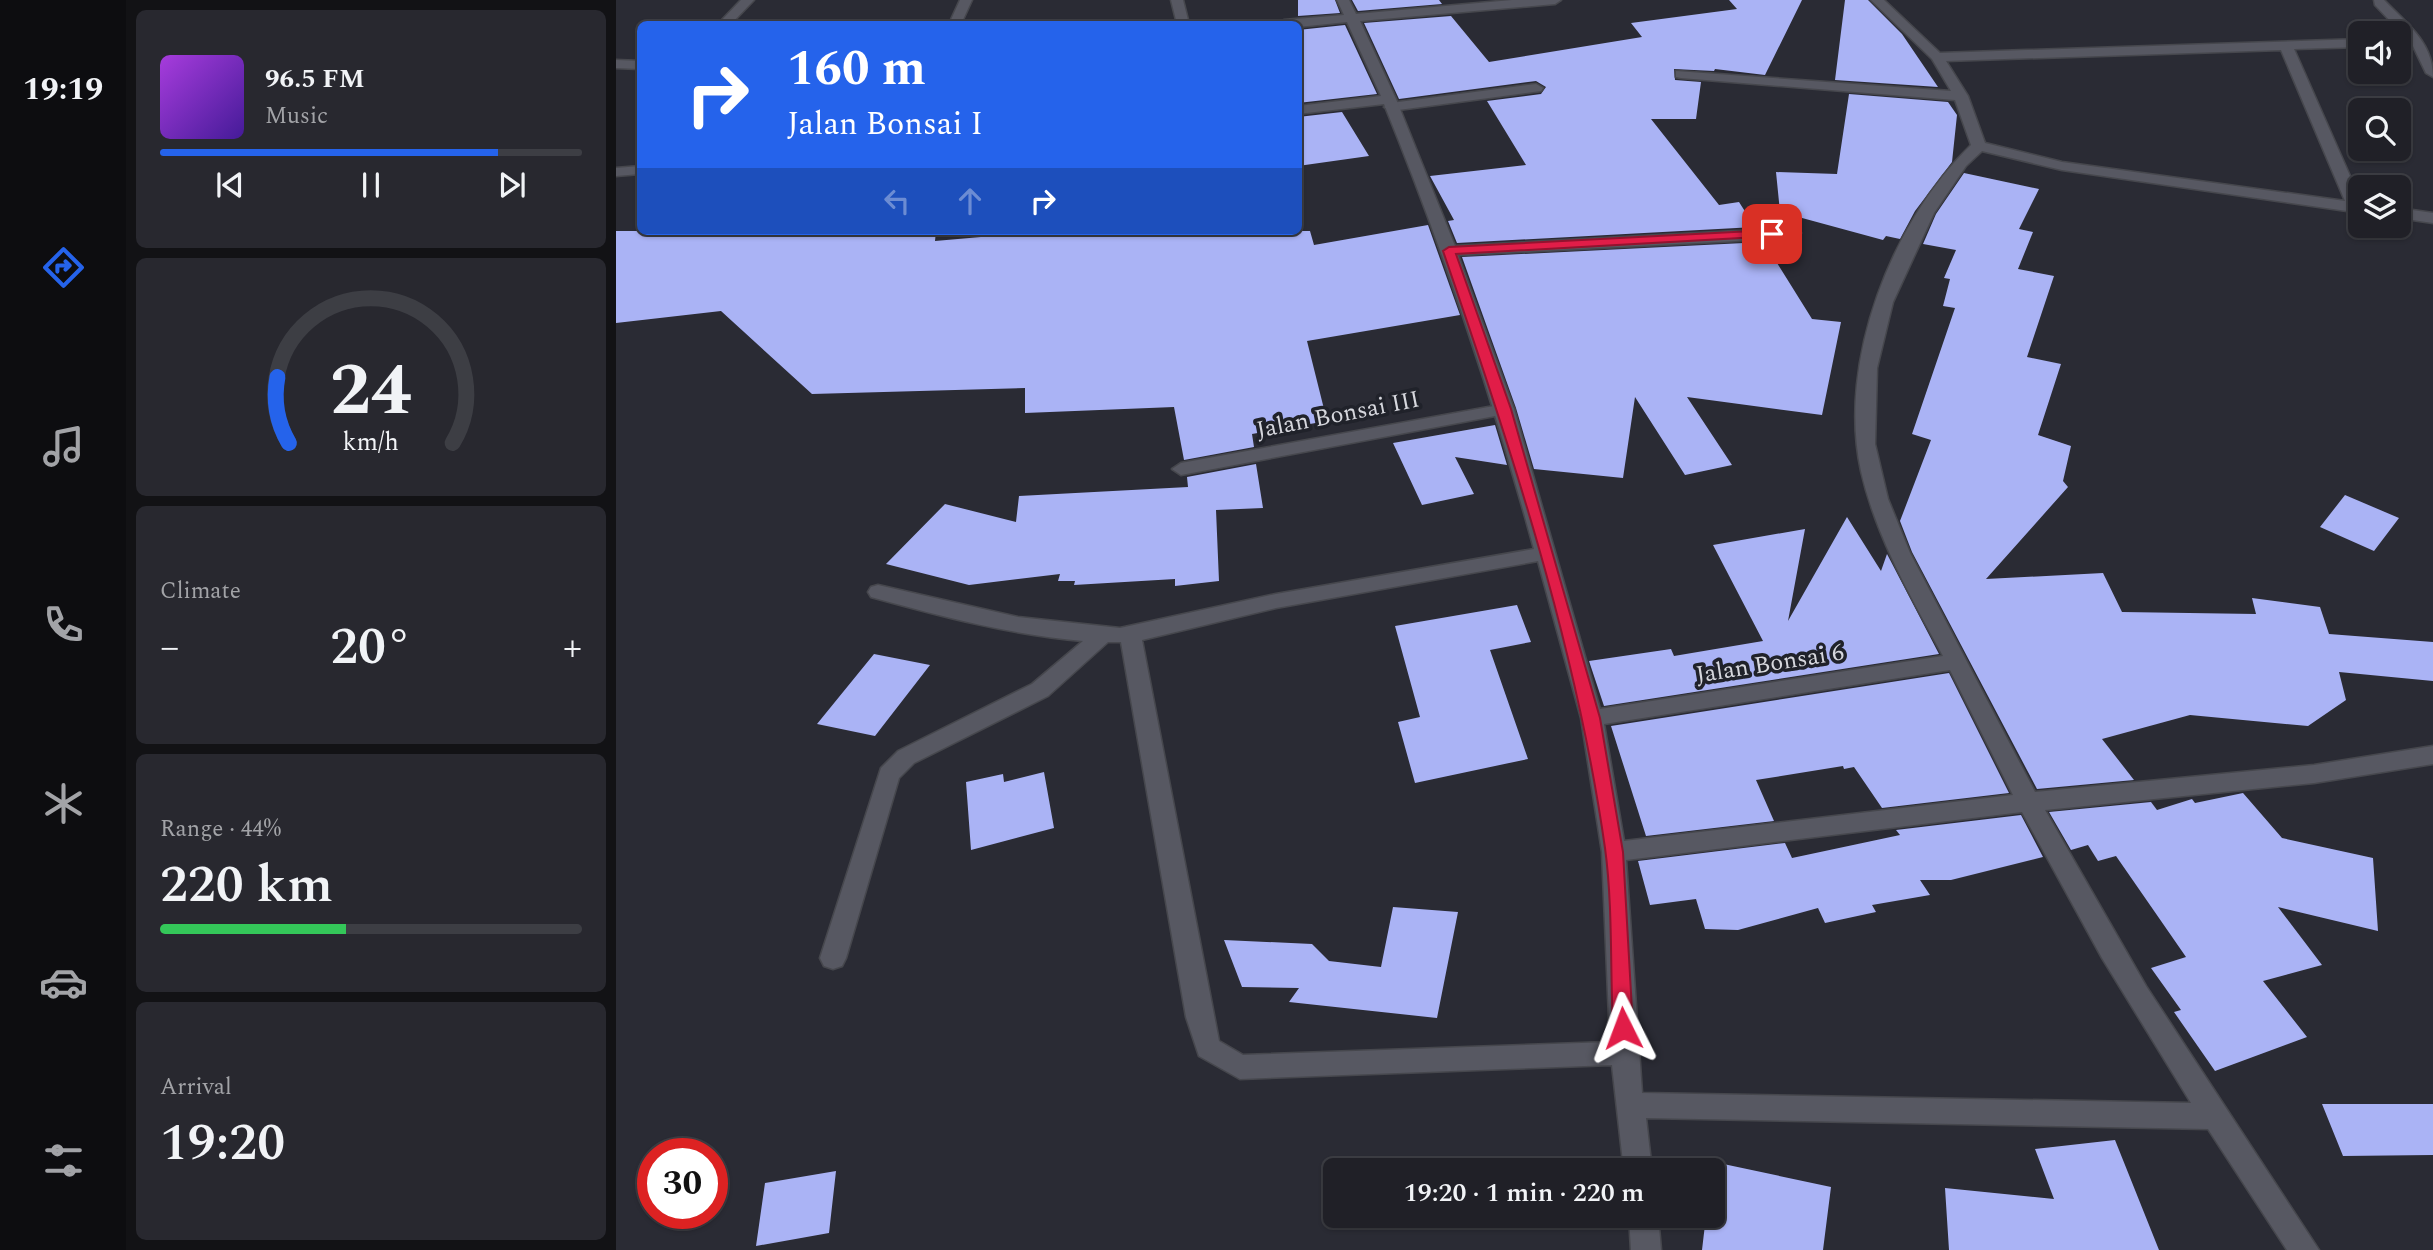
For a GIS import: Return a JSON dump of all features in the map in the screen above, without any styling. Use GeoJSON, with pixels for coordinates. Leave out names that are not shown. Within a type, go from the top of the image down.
{"type":"FeatureCollection","features":[{"type":"Feature","properties":{"kind":"street"},"geometry":{"type":"LineString","coordinates":[[727,21],[747,0]]}},
{"type":"Feature","properties":{"kind":"street"},"geometry":{"type":"LineString","coordinates":[[956,21],[966,0]]}},
{"type":"Feature","properties":{"kind":"street"},"geometry":{"type":"LineString","coordinates":[[1177,0],[1183,21]]}},
{"type":"Feature","properties":{"kind":"street"},"geometry":{"type":"LineString","coordinates":[[1297,21],[1348,9],[1555,0]]}},
{"type":"Feature","properties":{"kind":"street"},"geometry":{"type":"LineString","coordinates":[[1877,0],[1937,57],[1961,96],[1979,146]]}},
{"type":"Feature","properties":{"kind":"street"},"geometry":{"type":"LineString","coordinates":[[2379,2],[2418,42],[2433,73]]}},
{"type":"Feature","properties":{"kind":"street"},"geometry":{"type":"LineString","coordinates":[[1348,9],[1390,103],[1449,251],[1504,409],[1592,718],[1614,852],[1624,1054],[1637,1158]]}},
{"type":"Feature","properties":{"kind":"street"},"geometry":{"type":"LineString","coordinates":[[2411,42],[2433,42]]}},
{"type":"Feature","properties":{"kind":"street"},"geometry":{"type":"LineString","coordinates":[[1937,57],[2348,43]]}},
{"type":"Feature","properties":{"kind":"street"},"geometry":{"type":"LineString","coordinates":[[2285,44],[2348,186]]}},
{"type":"Feature","properties":{"kind":"street"},"geometry":{"type":"LineString","coordinates":[[616,64],[637,65]]}},
{"type":"Feature","properties":{"kind":"street"},"geometry":{"type":"LineString","coordinates":[[1681,74],[1961,96]]}},
{"type":"Feature","properties":{"kind":"street"},"geometry":{"type":"LineString","coordinates":[[1302,110],[1536,88]]}},
{"type":"Feature","properties":{"kind":"street"},"geometry":{"type":"LineString","coordinates":[[1979,146],[2062,166],[2348,207]]}},
{"type":"Feature","properties":{"kind":"street"},"geometry":{"type":"LineString","coordinates":[[1979,146],[1965,157],[1944,184],[1914,237],[1888,294],[1870,353],[1865,410],[1871,472],[1894,536],[2029,802],[2087,908],[2215,1116],[2304,1250]]}},
{"type":"Feature","properties":{"kind":"street"},"geometry":{"type":"LineString","coordinates":[[616,172],[637,170]]}},
{"type":"Feature","properties":{"kind":"street"},"geometry":{"type":"LineString","coordinates":[[2411,215],[2433,218]]}},
{"type":"Feature","properties":{"kind":"street"},"geometry":{"type":"LineString","coordinates":[[1449,251],[1793,233]]}},
{"type":"Feature","properties":{"kind":"street","name":"Jalan Bonsai III"},"geometry":{"type":"LineString","coordinates":[[1181,469],[1504,409]]}},
{"type":"Feature","properties":{"kind":"street"},"geometry":{"type":"LineString","coordinates":[[878,592],[958,612],[1116,635],[1237,609],[1547,553]]}},
{"type":"Feature","properties":{"kind":"street"},"geometry":{"type":"LineString","coordinates":[[833,958],[889,774],[906,757],[1040,690],[1116,635]]}},
{"type":"Feature","properties":{"kind":"street"},"geometry":{"type":"LineString","coordinates":[[1116,635],[1208,1048],[1240,1067],[1624,1054]]}},
{"type":"Feature","properties":{"kind":"street","name":"Jalan Bonsai 6"},"geometry":{"type":"LineString","coordinates":[[1592,718],[1957,661]]}},
{"type":"Feature","properties":{"kind":"street"},"geometry":{"type":"LineString","coordinates":[[1614,852],[2029,802],[2314,774],[2433,755]]}},
{"type":"Feature","properties":{"kind":"street"},"geometry":{"type":"LineString","coordinates":[[1631,1105],[2215,1116]]}},
{"type":"Feature","properties":{"kind":"street"},"geometry":{"type":"LineString","coordinates":[[1644,1228],[1646,1250]]}},
{"type":"Feature","properties":{"kind":"building"},"geometry":{"type":"Polygon","coordinates":[[[1298,0],[1335,0],[1340,13],[1298,16],[1298,0]]]}},
{"type":"Feature","properties":{"kind":"building"},"geometry":{"type":"Polygon","coordinates":[[[1352,0],[1439,0],[1442,4],[1358,11],[1352,0]]]}},
{"type":"Feature","properties":{"kind":"building"},"geometry":{"type":"Polygon","coordinates":[[[1729,0],[1802,0],[1765,75],[1715,69],[1674,69],[1675,80],[1701,82],[1696,119],[1651,119],[1719,205],[1739,202],[1755,227],[1457,243],[1448,221],[1454,220],[1430,176],[1526,165],[1487,101],[1541,94],[1546,87],[1536,81],[1399,99],[1364,23],[1451,16],[1489,62],[1642,37],[1631,23],[1737,9],[1729,0]]]}},
{"type":"Feature","properties":{"kind":"building"},"geometry":{"type":"Polygon","coordinates":[[[1845,0],[1868,0],[1902,34],[1938,87],[1835,80],[1845,0]]]}},
{"type":"Feature","properties":{"kind":"building"},"geometry":{"type":"Polygon","coordinates":[[[1345,25],[1377,94],[1302,103],[1302,30],[1345,25]]]}},
{"type":"Feature","properties":{"kind":"building"},"geometry":{"type":"Polygon","coordinates":[[[1849,94],[1948,102],[1957,115],[1952,162],[1915,211],[1900,239],[1886,236],[1883,240],[1780,212],[1776,172],[1837,174],[1849,94]]]}},
{"type":"Feature","properties":{"kind":"building"},"geometry":{"type":"Polygon","coordinates":[[[1342,112],[1369,156],[1302,165],[1302,117],[1342,112]]]}},
{"type":"Feature","properties":{"kind":"building"},"geometry":{"type":"Polygon","coordinates":[[[1964,173],[2039,189],[2019,229],[2033,232],[2018,269],[2054,276],[2027,357],[2061,364],[2038,435],[2071,446],[2063,481],[2068,487],[1986,579],[2103,573],[2122,612],[2256,614],[2252,598],[2320,607],[2329,634],[2433,642],[2433,681],[2339,672],[2346,700],[2308,726],[2190,715],[2102,739],[2134,780],[2037,789],[1912,552],[1900,521],[1931,440],[1912,434],[1955,308],[1943,306],[1950,279],[1944,278],[1956,250],[1923,244],[1936,214],[1964,173]]]}},
{"type":"Feature","properties":{"kind":"building"},"geometry":{"type":"Polygon","coordinates":[[[1428,225],[1460,315],[1307,341],[1327,421],[1252,434],[1254,447],[1184,460],[1174,407],[1025,413],[1025,388],[812,394],[721,311],[616,323],[616,231],[637,231],[637,235],[936,235],[935,241],[1003,235],[1302,235],[1302,231],[1310,231],[1314,245],[1428,225]]]}},
{"type":"Feature","properties":{"kind":"building"},"geometry":{"type":"Polygon","coordinates":[[[1764,242],[1812,319],[1841,322],[1822,415],[1687,397],[1732,465],[1685,475],[1635,397],[1623,478],[1534,469],[1516,408],[1462,257],[1764,242]]]}},
{"type":"Feature","properties":{"kind":"building"},"geometry":{"type":"Polygon","coordinates":[[[1495,425],[1507,465],[1455,457],[1474,494],[1422,505],[1393,443],[1495,425]]]}},
{"type":"Feature","properties":{"kind":"building"},"geometry":{"type":"Polygon","coordinates":[[[1256,464],[1263,508],[1216,510],[1219,581],[1175,586],[1175,579],[1074,585],[1075,581],[1058,581],[1060,574],[969,585],[886,564],[945,504],[1016,522],[1019,496],[1188,487],[1187,477],[1256,464]]]}},
{"type":"Feature","properties":{"kind":"building"},"geometry":{"type":"Polygon","coordinates":[[[2345,495],[2399,518],[2374,551],[2320,527],[2345,495]]]}},
{"type":"Feature","properties":{"kind":"building"},"geometry":{"type":"Polygon","coordinates":[[[1847,517],[1881,571],[1887,554],[1939,654],[1604,706],[1589,661],[1671,649],[1674,656],[1763,641],[1713,545],[1805,529],[1788,621],[1847,517]]]}},
{"type":"Feature","properties":{"kind":"building"},"geometry":{"type":"Polygon","coordinates":[[[1517,605],[1531,642],[1490,650],[1528,759],[1415,783],[1398,722],[1420,717],[1395,626],[1517,605]]]}},
{"type":"Feature","properties":{"kind":"building"},"geometry":{"type":"Polygon","coordinates":[[[874,654],[930,665],[875,736],[817,724],[874,654]]]}},
{"type":"Feature","properties":{"kind":"building"},"geometry":{"type":"Polygon","coordinates":[[[1949,673],[2009,793],[1882,808],[1854,767],[1844,769],[1843,766],[1756,780],[1774,821],[1646,836],[1611,726],[1949,673]]]}},
{"type":"Feature","properties":{"kind":"building"},"geometry":{"type":"Polygon","coordinates":[[[1044,772],[1054,828],[971,850],[966,782],[1003,774],[1004,782],[1044,772]]]}},
{"type":"Feature","properties":{"kind":"building"},"geometry":{"type":"Polygon","coordinates":[[[2243,793],[2282,838],[2373,858],[2378,931],[2278,907],[2322,965],[2263,981],[2307,1037],[2215,1071],[2174,1012],[2181,1010],[2151,968],[2186,957],[2116,856],[2098,861],[2088,845],[2071,850],[2049,812],[2151,802],[2157,810],[2192,799],[2195,803],[2243,793]]]}},
{"type":"Feature","properties":{"kind":"building"},"geometry":{"type":"Polygon","coordinates":[[[2021,815],[2043,857],[1951,880],[1920,880],[1930,895],[1872,905],[1876,912],[1825,923],[1818,908],[1738,930],[1705,929],[1696,899],[1650,905],[1638,861],[1785,843],[1792,858],[1900,835],[1896,830],[2021,815]]]}},
{"type":"Feature","properties":{"kind":"building"},"geometry":{"type":"Polygon","coordinates":[[[1393,907],[1458,912],[1437,1018],[1289,1002],[1299,988],[1242,987],[1224,940],[1312,944],[1329,961],[1381,967],[1393,907]]]}},
{"type":"Feature","properties":{"kind":"building"},"geometry":{"type":"Polygon","coordinates":[[[2322,1104],[2433,1104],[2433,1155],[2343,1156],[2322,1104]]]}},
{"type":"Feature","properties":{"kind":"building"},"geometry":{"type":"Polygon","coordinates":[[[2115,1140],[2159,1250],[1949,1250],[1945,1188],[2054,1199],[2035,1149],[2115,1140]]]}},
{"type":"Feature","properties":{"kind":"building"},"geometry":{"type":"Polygon","coordinates":[[[1725,1164],[1831,1187],[1823,1250],[1702,1250],[1705,1228],[1725,1228],[1725,1164]]]}},
{"type":"Feature","properties":{"kind":"building"},"geometry":{"type":"Polygon","coordinates":[[[836,1171],[829,1233],[756,1246],[765,1183],[836,1171]]]}},
{"type":"Feature","properties":{"kind":"route"},"geometry":{"type":"LineString","coordinates":[[1623,1028],[1614,852],[1592,718],[1504,409],[1449,251],[1772,234]]}}]}
